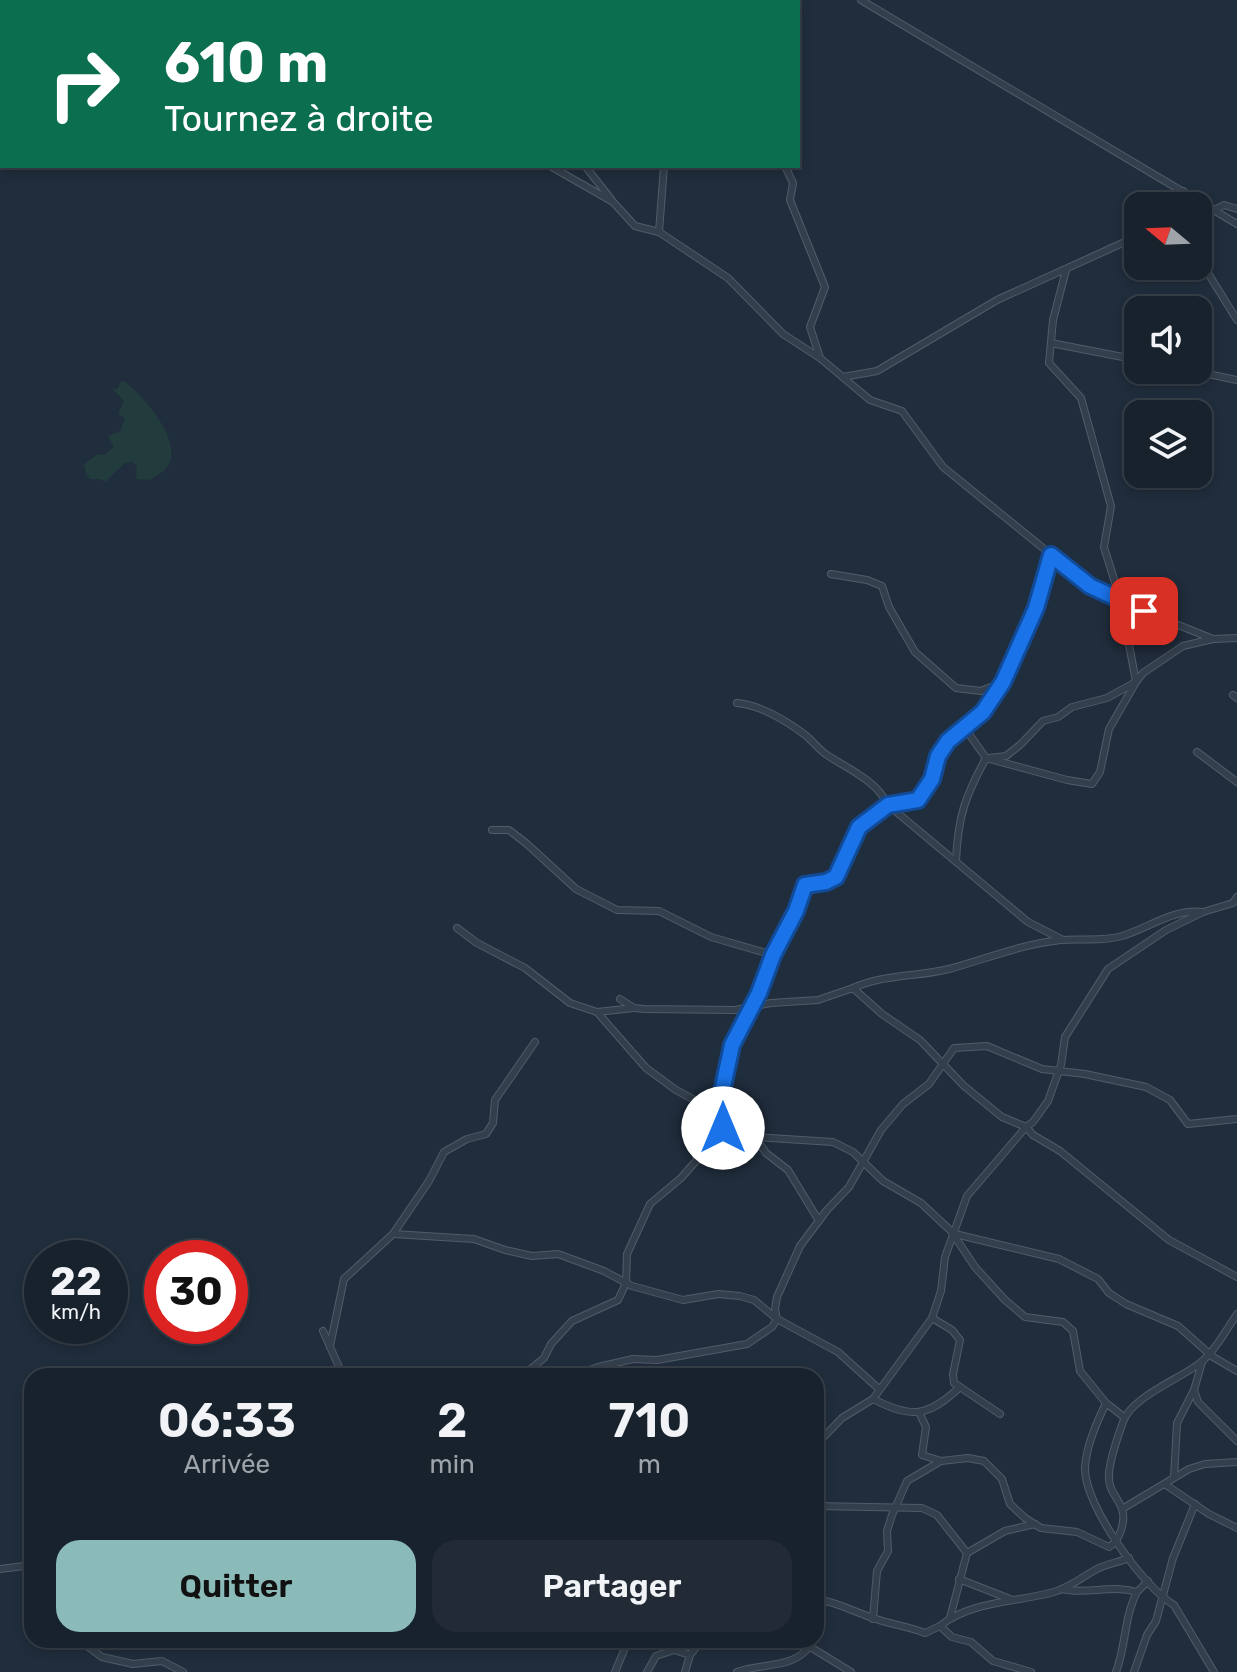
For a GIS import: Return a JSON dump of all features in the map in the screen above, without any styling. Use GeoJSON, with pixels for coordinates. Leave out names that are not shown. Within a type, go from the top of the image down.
{"type":"FeatureCollection","features":[{"type":"Feature","properties":{"kind":"street"},"geometry":{"type":"LineString","coordinates":[[861,0],[1237,224]]}},
{"type":"Feature","properties":{"kind":"street"},"geometry":{"type":"LineString","coordinates":[[554,168],[613,202]]}},
{"type":"Feature","properties":{"kind":"street"},"geometry":{"type":"LineString","coordinates":[[587,168],[635,226],[659,232],[728,278],[783,334],[820,358],[870,400],[902,411],[943,467],[1090,586],[1121,602],[1213,639]]}},
{"type":"Feature","properties":{"kind":"street"},"geometry":{"type":"LineString","coordinates":[[659,232],[664,168]]}},
{"type":"Feature","properties":{"kind":"street"},"geometry":{"type":"LineString","coordinates":[[786,168],[793,183],[790,200],[825,287],[810,327],[820,358]]}},
{"type":"Feature","properties":{"kind":"street"},"geometry":{"type":"LineString","coordinates":[[1214,210],[1224,205],[1236,207]]}},
{"type":"Feature","properties":{"kind":"street"},"geometry":{"type":"LineString","coordinates":[[843,377],[877,371],[997,300],[1124,243]]}},
{"type":"Feature","properties":{"kind":"street"},"geometry":{"type":"LineString","coordinates":[[1066,270],[1053,320],[1049,363],[1081,398],[1111,506],[1104,547],[1121,602],[1136,682]]}},
{"type":"Feature","properties":{"kind":"street"},"geometry":{"type":"LineString","coordinates":[[1212,280],[1237,320]]}},
{"type":"Feature","properties":{"kind":"street"},"geometry":{"type":"LineString","coordinates":[[1051,343],[1124,357]]}},
{"type":"Feature","properties":{"kind":"street"},"geometry":{"type":"LineString","coordinates":[[1212,375],[1237,380]]}},
{"type":"Feature","properties":{"kind":"street"},"geometry":{"type":"LineString","coordinates":[[532,1368],[544,1358],[551,1344],[572,1321],[618,1300],[626,1283],[627,1254],[650,1204],[706,1152],[720,1134],[724,1116],[720,1101],[732,1045],[759,993],[805,885],[836,877],[859,827],[888,805],[918,800],[932,779],[938,756],[948,741],[983,712],[1003,682],[1036,608],[1051,555]]}},
{"type":"Feature","properties":{"kind":"street"},"geometry":{"type":"LineString","coordinates":[[831,574],[867,580],[882,586],[889,607],[915,652],[956,688],[981,691],[1003,682]]}},
{"type":"Feature","properties":{"kind":"street"},"geometry":{"type":"LineString","coordinates":[[964,727],[986,758],[1092,784],[1100,772],[1109,729],[1143,673],[1183,646],[1213,639],[1237,638]]}},
{"type":"Feature","properties":{"kind":"street"},"geometry":{"type":"LineString","coordinates":[[986,758],[1006,756],[1043,721],[1058,717],[1072,707],[1107,698],[1136,682]]}},
{"type":"Feature","properties":{"kind":"street"},"geometry":{"type":"LineString","coordinates":[[737,703],[758,707],[802,732],[823,752],[872,785],[888,805],[1028,922],[1063,940]]}},
{"type":"Feature","properties":{"kind":"street"},"geometry":{"type":"LineString","coordinates":[[1197,752],[1237,782]]}},
{"type":"Feature","properties":{"kind":"street"},"geometry":{"type":"LineString","coordinates":[[956,861],[958,827],[966,796],[986,758]]}},
{"type":"Feature","properties":{"kind":"street"},"geometry":{"type":"LineString","coordinates":[[492,830],[509,830],[576,889],[617,910],[659,911],[711,937],[773,955]]}},
{"type":"Feature","properties":{"kind":"street"},"geometry":{"type":"LineString","coordinates":[[824,1437],[842,1418],[873,1399],[932,1318],[941,1291],[945,1257],[971,1190],[1048,1101],[1059,1072],[1065,1037],[1108,969],[1166,930],[1203,912],[1233,903],[1237,897]]}},
{"type":"Feature","properties":{"kind":"street"},"geometry":{"type":"LineString","coordinates":[[457,928],[477,943],[525,968],[570,1003],[597,1012],[634,1008],[728,1010],[818,1000],[868,981],[935,972],[998,956],[1021,946],[1063,940],[1108,939],[1186,910],[1203,912]]}},
{"type":"Feature","properties":{"kind":"street"},"geometry":{"type":"LineString","coordinates":[[853,988],[882,1014],[920,1040],[964,1086],[995,1112],[1026,1127],[1033,1135],[1060,1151],[1169,1240],[1237,1277]]}},
{"type":"Feature","properties":{"kind":"street"},"geometry":{"type":"LineString","coordinates":[[620,999],[634,1008]]}},
{"type":"Feature","properties":{"kind":"street"},"geometry":{"type":"LineString","coordinates":[[597,1012],[646,1068],[676,1090],[755,1137],[766,1153],[788,1170],[819,1221]]}},
{"type":"Feature","properties":{"kind":"street"},"geometry":{"type":"LineString","coordinates":[[330,1346],[344,1279],[393,1234],[429,1181],[444,1152],[467,1139],[486,1134],[493,1123],[495,1100],[535,1042]]}},
{"type":"Feature","properties":{"kind":"street"},"geometry":{"type":"LineString","coordinates":[[597,1368],[633,1359],[657,1360],[747,1344],[772,1327],[777,1319],[775,1305],[800,1246],[849,1187],[886,1124],[903,1104],[929,1084],[954,1048],[987,1046],[1042,1069],[1146,1087],[1170,1100],[1188,1124],[1237,1119]]}},
{"type":"Feature","properties":{"kind":"street"},"geometry":{"type":"LineString","coordinates":[[755,1137],[833,1142],[853,1152],[883,1181],[921,1203],[954,1234],[975,1267],[1025,1317],[1063,1322],[1073,1331],[1080,1371],[1106,1403],[1124,1417]]}},
{"type":"Feature","properties":{"kind":"street"},"geometry":{"type":"LineString","coordinates":[[393,1234],[474,1239],[532,1256],[558,1254],[604,1271],[626,1283],[683,1300],[718,1294],[754,1300],[777,1319],[838,1352],[879,1389]]}},
{"type":"Feature","properties":{"kind":"street"},"geometry":{"type":"LineString","coordinates":[[954,1234],[1059,1259],[1098,1279],[1109,1293],[1126,1304],[1178,1326],[1209,1354],[1237,1371]]}},
{"type":"Feature","properties":{"kind":"street"},"geometry":{"type":"LineString","coordinates":[[919,1412],[926,1427],[922,1455],[941,1461],[968,1458],[990,1465],[1002,1479],[1010,1504],[1035,1524],[1052,1531],[1077,1532],[1109,1547],[1117,1539],[1122,1509],[1111,1492],[1108,1477],[1124,1417],[1146,1397],[1202,1362],[1237,1314]]}},
{"type":"Feature","properties":{"kind":"street"},"geometry":{"type":"LineString","coordinates":[[932,1318],[958,1335],[960,1347],[953,1374],[954,1383],[1000,1414]]}},
{"type":"Feature","properties":{"kind":"street"},"geometry":{"type":"LineString","coordinates":[[323,1331],[340,1368]]}},
{"type":"Feature","properties":{"kind":"street"},"geometry":{"type":"LineString","coordinates":[[1174,1477],[1177,1423],[1194,1390],[1202,1362]]}},
{"type":"Feature","properties":{"kind":"street"},"geometry":{"type":"LineString","coordinates":[[873,1399],[894,1410],[919,1412],[941,1405],[960,1387]]}},
{"type":"Feature","properties":{"kind":"street"},"geometry":{"type":"LineString","coordinates":[[1194,1390],[1198,1402],[1237,1441]]}},
{"type":"Feature","properties":{"kind":"street"},"geometry":{"type":"LineString","coordinates":[[1106,1403],[1090,1444],[1085,1469],[1098,1513],[1132,1566],[1163,1599],[1174,1605],[1214,1672]]}},
{"type":"Feature","properties":{"kind":"street"},"geometry":{"type":"LineString","coordinates":[[873,1619],[877,1571],[888,1551],[887,1531],[907,1481],[941,1461]]}},
{"type":"Feature","properties":{"kind":"street"},"geometry":{"type":"LineString","coordinates":[[1122,1509],[1166,1485],[1174,1477],[1205,1464],[1237,1462]]}},
{"type":"Feature","properties":{"kind":"street"},"geometry":{"type":"LineString","coordinates":[[1166,1485],[1237,1528]]}},
{"type":"Feature","properties":{"kind":"street"},"geometry":{"type":"LineString","coordinates":[[1134,1672],[1195,1504]]}},
{"type":"Feature","properties":{"kind":"street"},"geometry":{"type":"LineString","coordinates":[[824,1506],[931,1510],[967,1553]]}},
{"type":"Feature","properties":{"kind":"street"},"geometry":{"type":"LineString","coordinates":[[950,1618],[967,1553],[1005,1531],[1035,1524]]}},
{"type":"Feature","properties":{"kind":"street"},"geometry":{"type":"LineString","coordinates":[[824,1601],[841,1604],[873,1619],[901,1624],[925,1633],[950,1618],[1060,1589],[1101,1567],[1129,1558]]}},
{"type":"Feature","properties":{"kind":"street"},"geometry":{"type":"LineString","coordinates":[[0,1569],[24,1566]]}},
{"type":"Feature","properties":{"kind":"street"},"geometry":{"type":"LineString","coordinates":[[959,1579],[1013,1600]]}},
{"type":"Feature","properties":{"kind":"street"},"geometry":{"type":"LineString","coordinates":[[1116,1672],[1124,1648],[1128,1615],[1137,1592],[1148,1581]]}},
{"type":"Feature","properties":{"kind":"street"},"geometry":{"type":"LineString","coordinates":[[1060,1589],[1079,1592],[1113,1588],[1137,1592]]}},
{"type":"Feature","properties":{"kind":"street"},"geometry":{"type":"LineString","coordinates":[[940,1626],[954,1638],[971,1642],[993,1661],[1031,1672]]}},
{"type":"Feature","properties":{"kind":"street"},"geometry":{"type":"LineString","coordinates":[[90,1648],[102,1657],[133,1664],[162,1661],[183,1672]]}},
{"type":"Feature","properties":{"kind":"street"},"geometry":{"type":"LineString","coordinates":[[615,1672],[625,1648]]}},
{"type":"Feature","properties":{"kind":"street"},"geometry":{"type":"LineString","coordinates":[[685,1672],[696,1648]]}},
{"type":"Feature","properties":{"kind":"street"},"geometry":{"type":"LineString","coordinates":[[737,1672],[791,1660],[808,1648]]}},
{"type":"Feature","properties":{"kind":"street"},"geometry":{"type":"LineString","coordinates":[[811,1648],[851,1672]]}},
{"type":"Feature","properties":{"kind":"street"},"geometry":{"type":"LineString","coordinates":[[647,1672],[656,1656],[674,1650],[690,1655]]}},
{"type":"Feature","properties":{"kind":"green space"},"geometry":{"type":"Polygon","coordinates":[[[124,381],[141,396],[165,431],[172,454],[169,464],[150,480],[136,479],[137,466],[132,462],[125,463],[105,482],[90,479],[84,464],[114,447],[108,436],[120,431],[125,419],[118,414],[124,401],[112,388],[118,389],[120,382],[124,381]]]}},
{"type":"Feature","properties":{"kind":"route"},"geometry":{"type":"LineString","coordinates":[[723,1128],[720,1101],[732,1045],[759,993],[773,955],[804,894],[805,885],[836,877],[859,827],[888,805],[918,800],[932,779],[938,756],[948,741],[983,712],[1003,682],[1036,608],[1051,555],[1090,586],[1144,611]]}}]}
